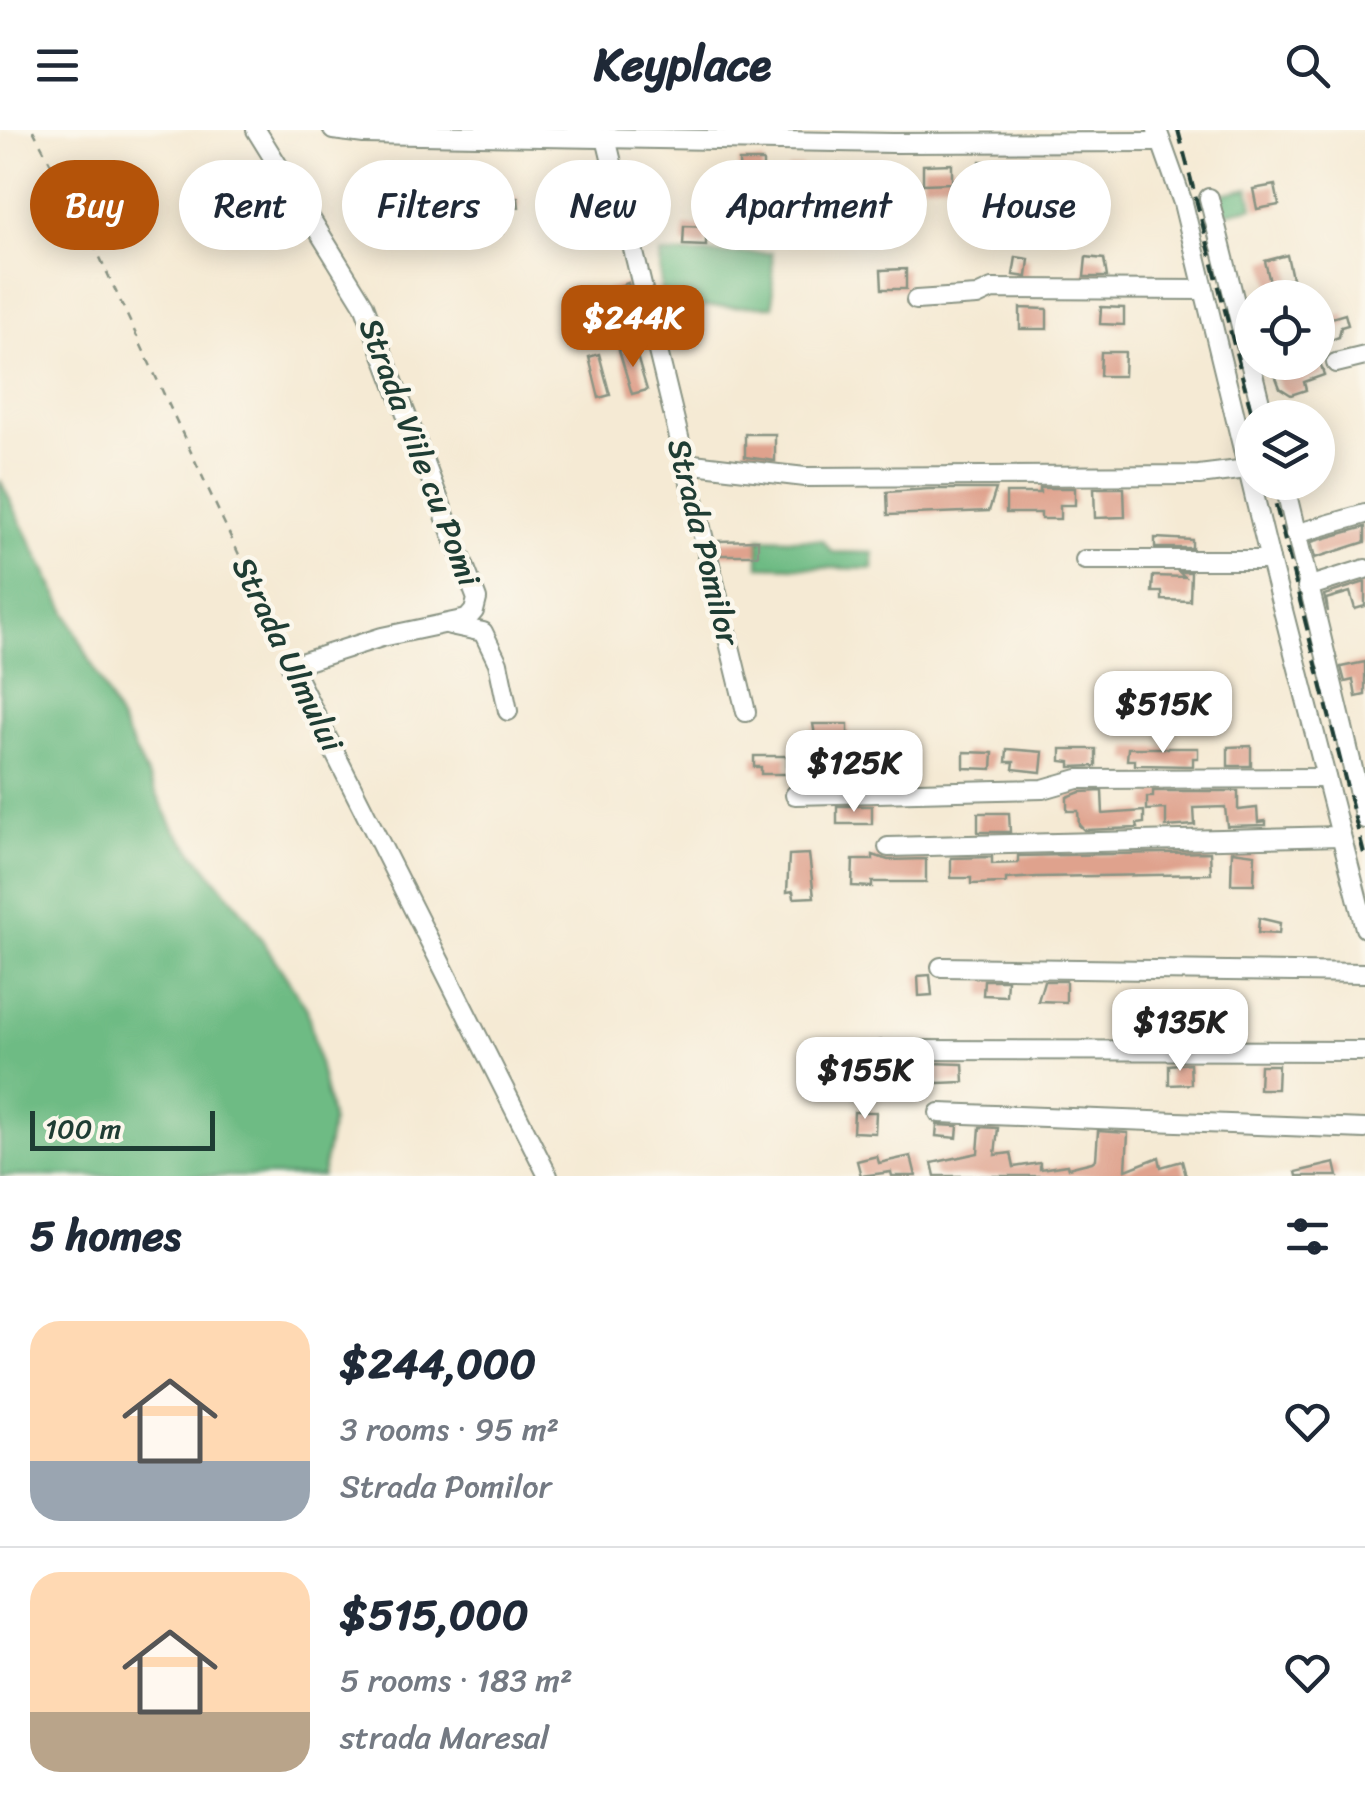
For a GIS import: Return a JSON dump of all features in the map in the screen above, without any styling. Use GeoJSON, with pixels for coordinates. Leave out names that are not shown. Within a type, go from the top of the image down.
{"type":"FeatureCollection","features":[{"type":"Feature","properties":{"kind":"street","name":"Strada Viile cu Pomi"},"geometry":{"type":"LineString","coordinates":[[256,130],[364,305],[476,602],[467,619],[382,636],[290,666]]}},
{"type":"Feature","properties":{"kind":"street"},"geometry":{"type":"LineString","coordinates":[[333,130],[606,138],[1159,136],[1183,203],[1235,419]]}},
{"type":"Feature","properties":{"kind":"street","name":"Strada Pomilor"},"geometry":{"type":"LineString","coordinates":[[606,138],[746,712]]}},
{"type":"Feature","properties":{"kind":"street"},"geometry":{"type":"LineString","coordinates":[[1209,198],[1260,400]]}},
{"type":"Feature","properties":{"kind":"street"},"geometry":{"type":"LineString","coordinates":[[916,300],[977,296],[992,290],[1204,290]]}},
{"type":"Feature","properties":{"kind":"street"},"geometry":{"type":"LineString","coordinates":[[1336,363],[1365,356]]}},
{"type":"Feature","properties":{"kind":"street"},"geometry":{"type":"LineString","coordinates":[[685,462],[805,477],[1199,475],[1235,470]]}},
{"type":"Feature","properties":{"kind":"street"},"geometry":{"type":"LineString","coordinates":[[1255,500],[1365,928]]}},
{"type":"Feature","properties":{"kind":"street"},"geometry":{"type":"LineString","coordinates":[[1287,500],[1365,819]]}},
{"type":"Feature","properties":{"kind":"street"},"geometry":{"type":"LineString","coordinates":[[1294,534],[1365,514]]}},
{"type":"Feature","properties":{"kind":"street"},"geometry":{"type":"LineString","coordinates":[[1086,560],[1270,560]]}},
{"type":"Feature","properties":{"kind":"street"},"geometry":{"type":"LineString","coordinates":[[1307,586],[1365,569]]}},
{"type":"Feature","properties":{"kind":"street"},"geometry":{"type":"LineString","coordinates":[[476,602],[487,622],[484,632],[498,663],[508,711]]}},
{"type":"Feature","properties":{"kind":"street"},"geometry":{"type":"LineString","coordinates":[[445,624],[484,632]]}},
{"type":"Feature","properties":{"kind":"street","name":"Strada Ulmului"},"geometry":{"type":"LineString","coordinates":[[290,666],[548,1176]]}},
{"type":"Feature","properties":{"kind":"street"},"geometry":{"type":"LineString","coordinates":[[795,795],[1043,789],[1078,779],[1326,778]]}},
{"type":"Feature","properties":{"kind":"street"},"geometry":{"type":"LineString","coordinates":[[888,847],[1341,836]]}},
{"type":"Feature","properties":{"kind":"street"},"geometry":{"type":"LineString","coordinates":[[941,967],[1365,973]]}},
{"type":"Feature","properties":{"kind":"street"},"geometry":{"type":"LineString","coordinates":[[883,1050],[1365,1051]]}},
{"type":"Feature","properties":{"kind":"street"},"geometry":{"type":"LineString","coordinates":[[939,1113],[1365,1129]]}},
{"type":"Feature","properties":{"kind":"path","name":"Strada Ulmului"},"geometry":{"type":"LineString","coordinates":[[33,130],[105,268],[290,666]]}},
{"type":"Feature","properties":{"kind":"green space"},"geometry":{"type":"Polygon","coordinates":[[[1249,188],[1253,207],[1217,215],[1213,196],[1249,188]]]}},
{"type":"Feature","properties":{"kind":"green space"},"geometry":{"type":"Polygon","coordinates":[[[772,253],[773,306],[661,307],[660,254],[772,253]]]}},
{"type":"Feature","properties":{"kind":"green space"},"geometry":{"type":"Polygon","coordinates":[[[0,480],[174,829],[247,917],[307,1009],[332,1121],[322,1176],[0,1176],[0,480]]]}},
{"type":"Feature","properties":{"kind":"green space"},"geometry":{"type":"Polygon","coordinates":[[[759,538],[822,540],[832,552],[873,553],[873,569],[759,566],[759,538]]]}},
{"type":"Feature","properties":{"kind":"building"},"geometry":{"type":"Polygon","coordinates":[[[947,164],[947,183],[927,184],[927,165],[947,164]]]}},
{"type":"Feature","properties":{"kind":"building"},"geometry":{"type":"Polygon","coordinates":[[[1275,185],[1279,205],[1257,209],[1253,189],[1275,185]]]}},
{"type":"Feature","properties":{"kind":"building"},"geometry":{"type":"Polygon","coordinates":[[[684,226],[691,226],[691,245],[683,245],[684,226]]]}},
{"type":"Feature","properties":{"kind":"building"},"geometry":{"type":"Polygon","coordinates":[[[1287,255],[1292,278],[1269,280],[1265,261],[1287,255]]]}},
{"type":"Feature","properties":{"kind":"building"},"geometry":{"type":"Polygon","coordinates":[[[1016,257],[1029,259],[1027,277],[1013,275],[1016,257]]]}},
{"type":"Feature","properties":{"kind":"building"},"geometry":{"type":"Polygon","coordinates":[[[1086,257],[1104,259],[1107,277],[1084,277],[1086,257]]]}},
{"type":"Feature","properties":{"kind":"building"},"geometry":{"type":"Polygon","coordinates":[[[906,269],[906,289],[882,289],[881,270],[906,269]]]}},
{"type":"Feature","properties":{"kind":"building"},"geometry":{"type":"Polygon","coordinates":[[[628,283],[634,306],[612,313],[605,291],[628,283]]]}},
{"type":"Feature","properties":{"kind":"building"},"geometry":{"type":"Polygon","coordinates":[[[1101,307],[1124,308],[1124,325],[1100,324],[1101,307]]]}},
{"type":"Feature","properties":{"kind":"building"},"geometry":{"type":"Polygon","coordinates":[[[1020,308],[1047,309],[1047,329],[1020,329],[1020,308]]]}},
{"type":"Feature","properties":{"kind":"building"},"geometry":{"type":"Polygon","coordinates":[[[1345,314],[1348,325],[1341,327],[1335,339],[1335,317],[1345,314]]]}},
{"type":"Feature","properties":{"kind":"building"},"geometry":{"type":"Polygon","coordinates":[[[634,346],[647,390],[632,394],[619,350],[634,346]]]}},
{"type":"Feature","properties":{"kind":"building"},"geometry":{"type":"Polygon","coordinates":[[[1101,352],[1125,352],[1124,376],[1100,376],[1101,352]]]}},
{"type":"Feature","properties":{"kind":"building"},"geometry":{"type":"Polygon","coordinates":[[[599,354],[610,395],[599,398],[589,357],[599,354]]]}},
{"type":"Feature","properties":{"kind":"building"},"geometry":{"type":"Polygon","coordinates":[[[1277,380],[1310,380],[1304,382],[1306,390],[1291,395],[1280,388],[1277,380]]]}},
{"type":"Feature","properties":{"kind":"building"},"geometry":{"type":"Polygon","coordinates":[[[745,434],[775,434],[775,461],[745,457],[745,434]]]}},
{"type":"Feature","properties":{"kind":"building"},"geometry":{"type":"Polygon","coordinates":[[[1040,488],[1075,488],[1075,505],[1060,505],[1060,519],[1041,519],[1041,513],[1006,513],[1006,493],[1040,493],[1040,488]]]}},
{"type":"Feature","properties":{"kind":"building"},"geometry":{"type":"Polygon","coordinates":[[[1094,488],[1124,488],[1125,517],[1095,518],[1094,488]]]}},
{"type":"Feature","properties":{"kind":"building"},"geometry":{"type":"Polygon","coordinates":[[[996,489],[989,511],[888,515],[887,492],[996,489]]]}},
{"type":"Feature","properties":{"kind":"building"},"geometry":{"type":"Polygon","coordinates":[[[1365,527],[1365,542],[1315,558],[1311,542],[1365,527]]]}},
{"type":"Feature","properties":{"kind":"building"},"geometry":{"type":"Polygon","coordinates":[[[1155,538],[1192,540],[1192,548],[1155,548],[1155,538]]]}},
{"type":"Feature","properties":{"kind":"building"},"geometry":{"type":"Polygon","coordinates":[[[758,540],[758,555],[721,555],[719,541],[758,540]]]}},
{"type":"Feature","properties":{"kind":"building"},"geometry":{"type":"Polygon","coordinates":[[[1179,572],[1191,572],[1190,601],[1162,600],[1162,592],[1152,592],[1153,576],[1185,577],[1179,572]]]}},
{"type":"Feature","properties":{"kind":"building"},"geometry":{"type":"Polygon","coordinates":[[[1365,582],[1365,606],[1355,609],[1350,592],[1326,599],[1328,612],[1324,595],[1365,582]]]}},
{"type":"Feature","properties":{"kind":"building"},"geometry":{"type":"Polygon","coordinates":[[[1365,662],[1365,695],[1356,697],[1353,680],[1345,682],[1341,667],[1365,662]]]}},
{"type":"Feature","properties":{"kind":"building"},"geometry":{"type":"Polygon","coordinates":[[[813,724],[848,724],[848,746],[817,746],[813,724]]]}},
{"type":"Feature","properties":{"kind":"building"},"geometry":{"type":"Polygon","coordinates":[[[1251,746],[1251,766],[1228,766],[1228,747],[1251,746]]]}},
{"type":"Feature","properties":{"kind":"building"},"geometry":{"type":"Polygon","coordinates":[[[1128,748],[1198,748],[1198,758],[1193,758],[1193,766],[1135,765],[1135,760],[1127,760],[1128,748]]]}},
{"type":"Feature","properties":{"kind":"building"},"geometry":{"type":"Polygon","coordinates":[[[1007,749],[1043,752],[1041,772],[1013,769],[1014,762],[1006,762],[1007,749]]]}},
{"type":"Feature","properties":{"kind":"building"},"geometry":{"type":"Polygon","coordinates":[[[1061,749],[1096,749],[1096,766],[1070,767],[1070,762],[1061,761],[1061,749]]]}},
{"type":"Feature","properties":{"kind":"building"},"geometry":{"type":"Polygon","coordinates":[[[964,752],[993,753],[992,769],[964,768],[964,752]]]}},
{"type":"Feature","properties":{"kind":"building"},"geometry":{"type":"Polygon","coordinates":[[[844,755],[909,756],[909,779],[890,780],[890,773],[844,774],[844,755]]]}},
{"type":"Feature","properties":{"kind":"building"},"geometry":{"type":"Polygon","coordinates":[[[754,756],[787,756],[787,774],[761,774],[761,767],[754,767],[754,756]]]}},
{"type":"Feature","properties":{"kind":"building"},"geometry":{"type":"Polygon","coordinates":[[[1102,791],[1103,814],[1144,811],[1144,823],[1137,824],[1138,828],[1084,830],[1079,825],[1078,811],[1067,811],[1067,797],[1102,791]]]}},
{"type":"Feature","properties":{"kind":"building"},"geometry":{"type":"Polygon","coordinates":[[[1153,791],[1238,791],[1238,810],[1257,808],[1258,822],[1266,821],[1266,825],[1227,826],[1225,807],[1194,808],[1195,825],[1166,827],[1166,809],[1147,810],[1147,797],[1153,797],[1153,791]]]}},
{"type":"Feature","properties":{"kind":"building"},"geometry":{"type":"Polygon","coordinates":[[[837,806],[872,806],[872,824],[837,824],[837,806]]]}},
{"type":"Feature","properties":{"kind":"building"},"geometry":{"type":"Polygon","coordinates":[[[978,813],[1009,813],[1010,832],[978,832],[978,813]]]}},
{"type":"Feature","properties":{"kind":"building"},"geometry":{"type":"Polygon","coordinates":[[[1232,851],[1255,854],[1254,884],[1231,884],[1232,851]]]}},
{"type":"Feature","properties":{"kind":"building"},"geometry":{"type":"Polygon","coordinates":[[[1210,852],[1211,874],[1037,877],[971,884],[971,878],[951,878],[951,858],[992,857],[992,864],[1018,863],[1018,856],[1210,852]]]}},
{"type":"Feature","properties":{"kind":"building"},"geometry":{"type":"Polygon","coordinates":[[[809,854],[814,897],[794,898],[793,891],[787,892],[789,855],[809,854]]]}},
{"type":"Feature","properties":{"kind":"building"},"geometry":{"type":"Polygon","coordinates":[[[873,855],[888,860],[926,859],[926,882],[852,886],[853,860],[873,860],[873,855]]]}},
{"type":"Feature","properties":{"kind":"building"},"geometry":{"type":"Polygon","coordinates":[[[1259,918],[1280,923],[1279,934],[1258,933],[1259,918]]]}},
{"type":"Feature","properties":{"kind":"building"},"geometry":{"type":"Polygon","coordinates":[[[930,975],[932,995],[919,996],[918,976],[930,975]]]}},
{"type":"Feature","properties":{"kind":"building"},"geometry":{"type":"Polygon","coordinates":[[[984,980],[1007,980],[1006,996],[983,995],[984,980]]]}},
{"type":"Feature","properties":{"kind":"building"},"geometry":{"type":"Polygon","coordinates":[[[1044,981],[1066,981],[1066,1002],[1038,1001],[1044,981]]]}},
{"type":"Feature","properties":{"kind":"building"},"geometry":{"type":"Polygon","coordinates":[[[840,1053],[851,1080],[837,1086],[825,1059],[840,1053]]]}},
{"type":"Feature","properties":{"kind":"building"},"geometry":{"type":"Polygon","coordinates":[[[931,1063],[963,1064],[964,1082],[938,1083],[926,1071],[931,1063]]]}},
{"type":"Feature","properties":{"kind":"building"},"geometry":{"type":"Polygon","coordinates":[[[1190,1063],[1191,1084],[1169,1085],[1169,1065],[1190,1063]]]}},
{"type":"Feature","properties":{"kind":"building"},"geometry":{"type":"Polygon","coordinates":[[[1260,1065],[1278,1065],[1277,1089],[1259,1089],[1260,1065]]]}},
{"type":"Feature","properties":{"kind":"building"},"geometry":{"type":"Polygon","coordinates":[[[864,1075],[885,1075],[885,1087],[865,1088],[864,1075]]]}},
{"type":"Feature","properties":{"kind":"building"},"geometry":{"type":"Polygon","coordinates":[[[854,1112],[876,1112],[875,1133],[853,1132],[854,1112]]]}},
{"type":"Feature","properties":{"kind":"building"},"geometry":{"type":"Polygon","coordinates":[[[937,1125],[958,1126],[957,1138],[936,1136],[937,1125]]]}},
{"type":"Feature","properties":{"kind":"building"},"geometry":{"type":"Polygon","coordinates":[[[980,1127],[998,1128],[995,1155],[1011,1153],[1014,1167],[1040,1163],[1040,1169],[1067,1165],[1068,1168],[1092,1162],[1096,1159],[1098,1131],[1128,1133],[1126,1170],[1159,1157],[1161,1167],[1182,1161],[1186,1176],[935,1176],[932,1163],[978,1153],[980,1127]]]}},
{"type":"Feature","properties":{"kind":"building"},"geometry":{"type":"Polygon","coordinates":[[[877,1156],[879,1163],[911,1156],[916,1176],[892,1176],[891,1172],[861,1176],[857,1161],[877,1156]]]}},
{"type":"Feature","properties":{"kind":"building"},"geometry":{"type":"Polygon","coordinates":[[[1335,1163],[1338,1176],[1297,1176],[1296,1172],[1335,1163]]]}},
{"type":"Feature","properties":{"kind":"railway"},"geometry":{"type":"LineString","coordinates":[[1178,130],[1248,400]]}},
{"type":"Feature","properties":{"kind":"railway"},"geometry":{"type":"LineString","coordinates":[[1275,500],[1365,858]]}}]}
